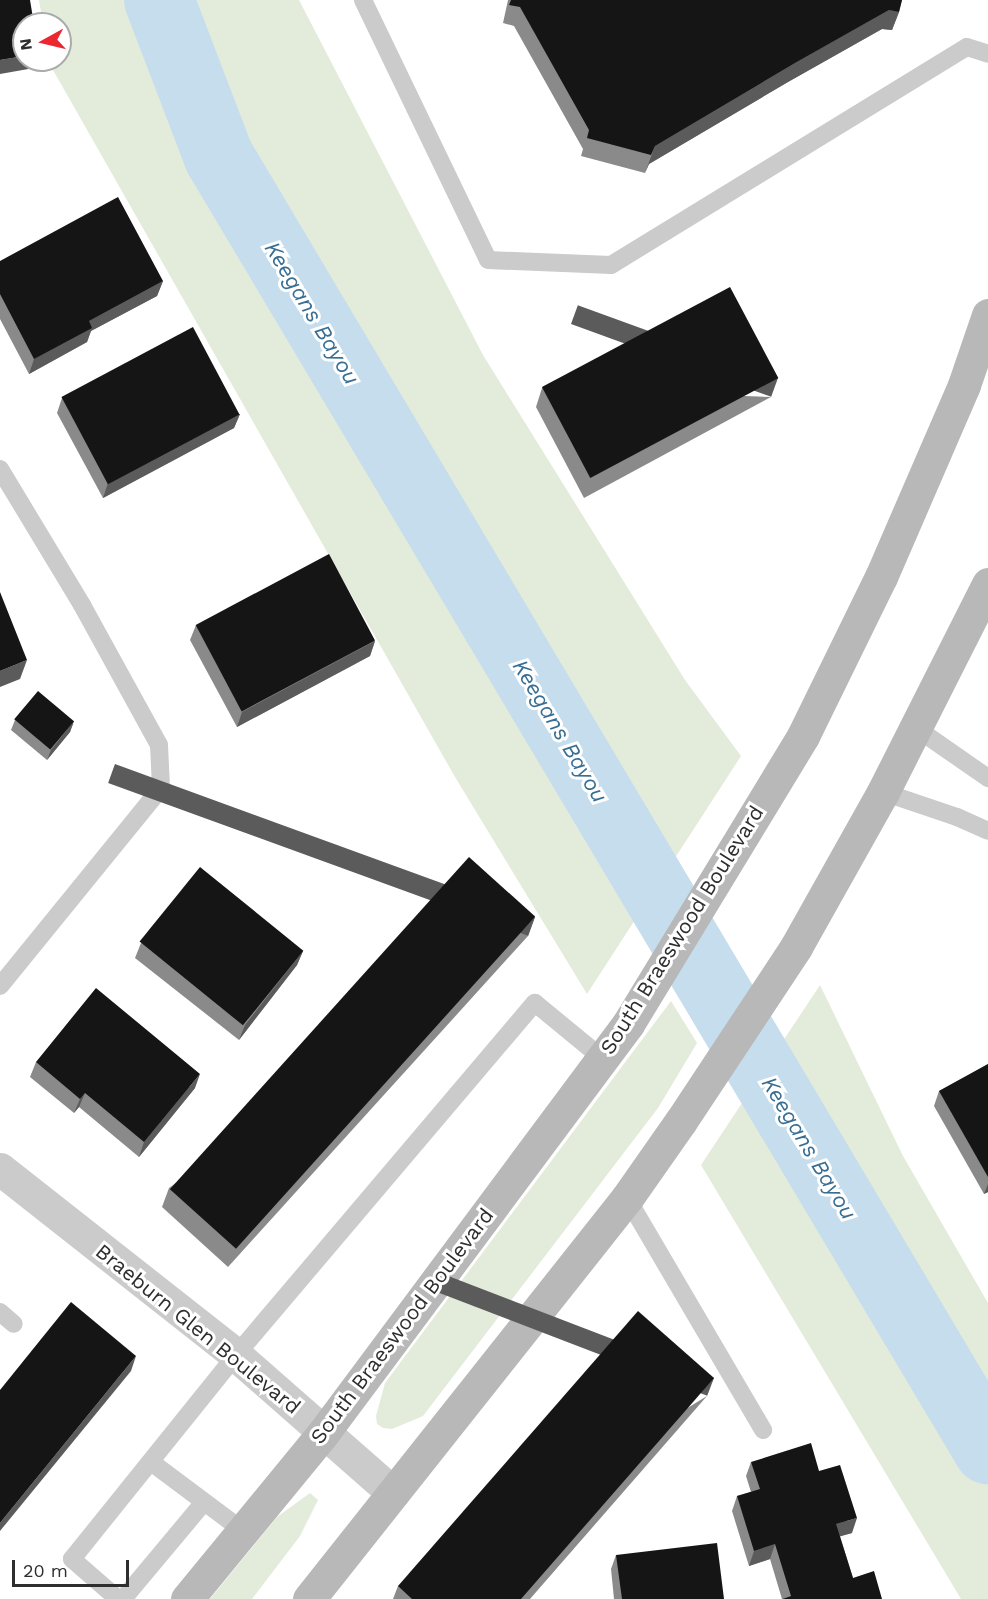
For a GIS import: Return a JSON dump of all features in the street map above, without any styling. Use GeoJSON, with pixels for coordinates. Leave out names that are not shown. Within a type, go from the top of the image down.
{"type":"FeatureCollection","features":[{"type":"Feature","properties":{"kind":"main road","name":"South Braeswood Boulevard"},"geometry":{"type":"LineString","coordinates":[[187,1599],[324,1432],[628,1024],[803,736],[881,578],[964,385],[988,315]]}},
{"type":"Feature","properties":{"kind":"main road"},"geometry":{"type":"LineString","coordinates":[[309,1599],[627,1198],[681,1120],[796,947],[884,792],[988,584]]}},
{"type":"Feature","properties":{"kind":"street","name":"Braeburn Glen Boulevard"},"geometry":{"type":"LineString","coordinates":[[0,1169],[236,1355],[393,1493]]}},
{"type":"Feature","properties":{"kind":"lane"},"geometry":{"type":"LineString","coordinates":[[363,0],[488,260],[611,265],[967,46],[988,54]]}},
{"type":"Feature","properties":{"kind":"lane"},"geometry":{"type":"LineString","coordinates":[[0,469],[82,605],[159,745],[161,788],[0,986]]}},
{"type":"Feature","properties":{"kind":"lane"},"geometry":{"type":"LineString","coordinates":[[916,728],[988,778]]}},
{"type":"Feature","properties":{"kind":"lane"},"geometry":{"type":"LineString","coordinates":[[884,792],[957,817],[988,831]]}},
{"type":"Feature","properties":{"kind":"lane"},"geometry":{"type":"LineString","coordinates":[[118,1599],[72,1559],[236,1355],[535,1003],[602,1058]]}},
{"type":"Feature","properties":{"kind":"lane"},"geometry":{"type":"LineString","coordinates":[[627,1198],[764,1430]]}},
{"type":"Feature","properties":{"kind":"lane"},"geometry":{"type":"LineString","coordinates":[[151,1462],[243,1530]]}},
{"type":"Feature","properties":{"kind":"lane"},"geometry":{"type":"LineString","coordinates":[[123,1599],[204,1502]]}},
{"type":"Feature","properties":{"kind":"green space"},"geometry":{"type":"Polygon","coordinates":[[[39,0],[299,0],[483,355],[685,680],[741,756],[587,994],[455,777],[54,72],[72,72],[72,12],[41,12],[39,0]]]}},
{"type":"Feature","properties":{"kind":"green space"},"geometry":{"type":"Polygon","coordinates":[[[820,985],[903,1156],[988,1303],[988,1599],[961,1599],[701,1165],[820,985]]]}},
{"type":"Feature","properties":{"kind":"green space"},"geometry":{"type":"Polygon","coordinates":[[[671,1001],[697,1043],[658,1108],[423,1416],[392,1429],[383,1428],[377,1424],[376,1416],[385,1383],[671,1001]]]}},
{"type":"Feature","properties":{"kind":"green space"},"geometry":{"type":"Polygon","coordinates":[[[310,1493],[318,1500],[300,1536],[252,1599],[210,1599],[277,1517],[310,1493]]]}},
{"type":"Feature","properties":{"kind":"building"},"geometry":{"type":"Polygon","coordinates":[[[0,0],[30,0],[32,12],[12,12],[12,58],[0,60],[0,0]]]}},
{"type":"Feature","properties":{"kind":"building"},"geometry":{"type":"Polygon","coordinates":[[[511,0],[902,0],[899,12],[889,10],[795,63],[655,146],[651,155],[587,138],[589,130],[520,7],[509,5],[511,0]]]}},
{"type":"Feature","properties":{"kind":"building"},"geometry":{"type":"Polygon","coordinates":[[[118,197],[163,281],[89,321],[92,328],[34,359],[0,294],[0,261],[118,197]]]}},
{"type":"Feature","properties":{"kind":"building"},"geometry":{"type":"Polygon","coordinates":[[[730,287],[778,378],[590,478],[542,387],[730,287]]]}},
{"type":"Feature","properties":{"kind":"building"},"geometry":{"type":"Polygon","coordinates":[[[193,327],[239,414],[108,484],[61,397],[193,327]]]}},
{"type":"Feature","properties":{"kind":"building"},"geometry":{"type":"Polygon","coordinates":[[[329,554],[375,641],[242,711],[196,625],[329,554]]]}},
{"type":"Feature","properties":{"kind":"building"},"geometry":{"type":"Polygon","coordinates":[[[0,592],[27,660],[0,671],[0,592]]]}},
{"type":"Feature","properties":{"kind":"building"},"geometry":{"type":"Polygon","coordinates":[[[38,691],[74,721],[50,750],[14,719],[38,691]]]}},
{"type":"Feature","properties":{"kind":"building"},"geometry":{"type":"Polygon","coordinates":[[[469,857],[535,917],[236,1249],[170,1189],[469,857]]]}},
{"type":"Feature","properties":{"kind":"building"},"geometry":{"type":"Polygon","coordinates":[[[200,867],[303,951],[243,1025],[140,942],[200,867]]]}},
{"type":"Feature","properties":{"kind":"building"},"geometry":{"type":"Polygon","coordinates":[[[96,988],[200,1074],[144,1142],[85,1093],[80,1099],[36,1062],[96,988]]]}},
{"type":"Feature","properties":{"kind":"building"},"geometry":{"type":"Polygon","coordinates":[[[988,1064],[988,1177],[939,1091],[988,1064]]]}},
{"type":"Feature","properties":{"kind":"building"},"geometry":{"type":"Polygon","coordinates":[[[71,1302],[136,1356],[0,1523],[0,1390],[71,1302]]]}},
{"type":"Feature","properties":{"kind":"building"},"geometry":{"type":"Polygon","coordinates":[[[638,1311],[714,1378],[521,1599],[412,1599],[398,1586],[638,1311]]]}},
{"type":"Feature","properties":{"kind":"building"},"geometry":{"type":"Polygon","coordinates":[[[811,1443],[819,1471],[840,1465],[857,1518],[836,1524],[853,1578],[874,1571],[882,1599],[782,1599],[791,1596],[775,1544],[754,1551],[737,1496],[760,1489],[751,1462],[811,1443]]]}},
{"type":"Feature","properties":{"kind":"building"},"geometry":{"type":"Polygon","coordinates":[[[717,1543],[724,1599],[622,1599],[616,1555],[717,1543]]]}},
{"type":"Feature","properties":{"kind":"waterway","name":"Keegans Bayou"},"geometry":{"type":"LineString","coordinates":[[159,0],[219,157],[988,1449]]}}]}
